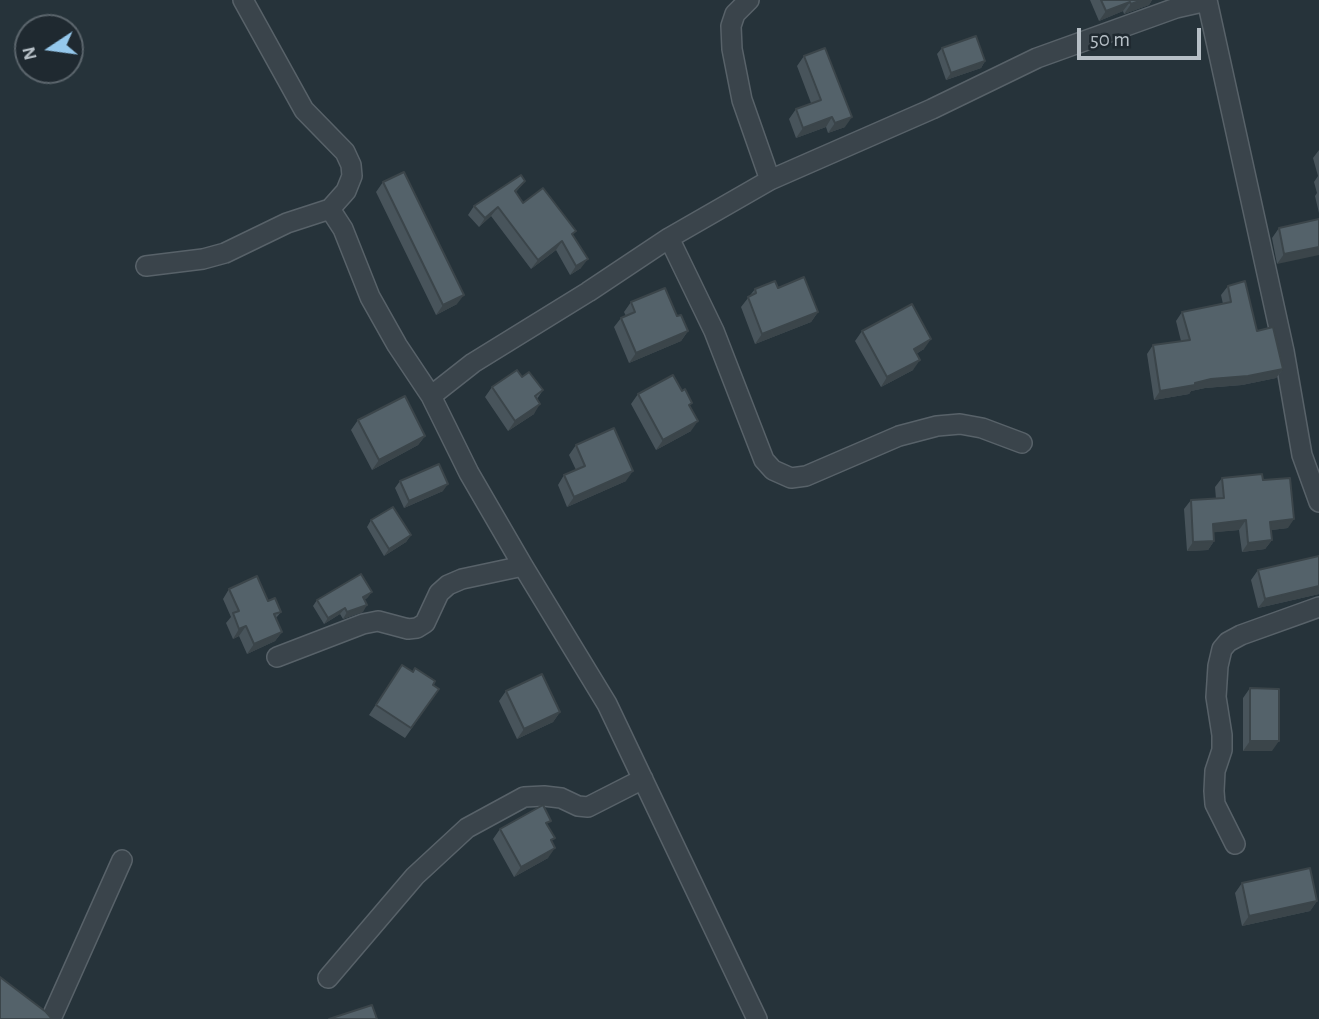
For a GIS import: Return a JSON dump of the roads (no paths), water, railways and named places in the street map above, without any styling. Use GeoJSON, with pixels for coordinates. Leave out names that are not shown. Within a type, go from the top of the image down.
{"type":"FeatureCollection","features":[{"type":"Feature","properties":{"kind":"street"},"geometry":{"type":"LineString","coordinates":[[146,266],[203,259],[225,253],[287,223],[330,209],[346,191],[352,176],[351,165],[345,152],[304,110],[243,0]]}},
{"type":"Feature","properties":{"kind":"street"},"geometry":{"type":"LineString","coordinates":[[749,0],[735,14],[731,26],[732,49],[742,100],[770,180]]}},
{"type":"Feature","properties":{"kind":"street"},"geometry":{"type":"LineString","coordinates":[[431,396],[473,363],[669,238],[770,180],[932,109],[1037,58],[1176,8],[1207,0],[1284,351],[1301,455],[1319,502]]}},
{"type":"Feature","properties":{"kind":"street"},"geometry":{"type":"LineString","coordinates":[[330,209],[343,229],[370,296],[397,345],[431,396],[469,473],[607,704],[752,1018]]}},
{"type":"Feature","properties":{"kind":"street"},"geometry":{"type":"LineString","coordinates":[[669,238],[715,331],[764,460],[773,470],[791,478],[806,476],[899,436],[937,426],[960,424],[982,428],[1021,443]]}},
{"type":"Feature","properties":{"kind":"street"},"geometry":{"type":"LineString","coordinates":[[277,657],[363,624],[378,621],[408,629],[417,628],[425,623],[439,593],[448,585],[462,579],[523,566]]}},
{"type":"Feature","properties":{"kind":"street"},"geometry":{"type":"LineString","coordinates":[[1235,844],[1215,804],[1214,791],[1215,771],[1222,750],[1216,697],[1222,649],[1241,635],[1319,607]]}},
{"type":"Feature","properties":{"kind":"street"},"geometry":{"type":"LineString","coordinates":[[328,978],[415,876],[467,828],[524,797],[561,798],[578,806],[588,807],[643,779]]}},
{"type":"Feature","properties":{"kind":"street"},"geometry":{"type":"LineString","coordinates":[[51,1019],[122,860]]}}]}
